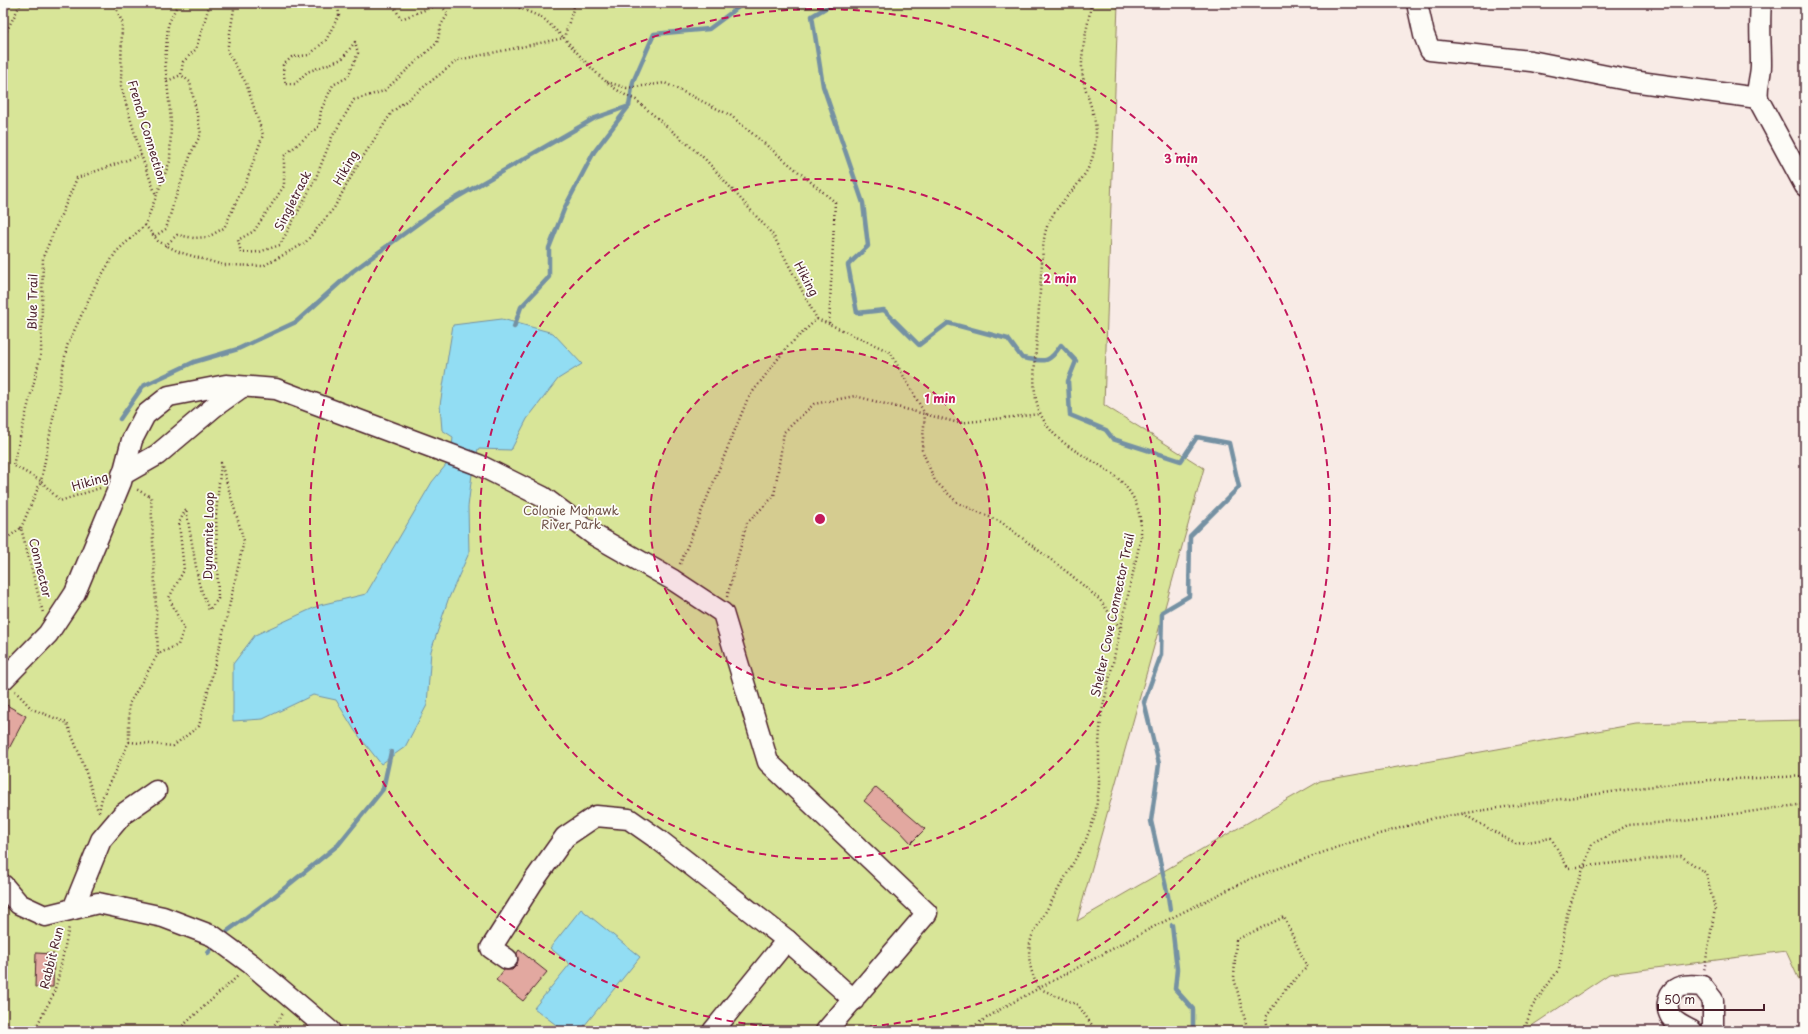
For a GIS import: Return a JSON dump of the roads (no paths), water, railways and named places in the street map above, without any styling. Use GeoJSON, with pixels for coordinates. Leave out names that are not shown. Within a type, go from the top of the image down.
{"type":"FeatureCollection","features":[{"type":"Feature","properties":{"kind":"street"},"geometry":{"type":"LineString","coordinates":[[1417,3],[1424,35],[1430,50],[1531,62],[1632,81],[1758,98]]}},
{"type":"Feature","properties":{"kind":"street"},"geometry":{"type":"LineString","coordinates":[[1761,3],[1759,32],[1761,67],[1757,87],[1758,98],[1805,186]]}},
{"type":"Feature","properties":{"kind":"street"},"geometry":{"type":"LineString","coordinates":[[3,680],[48,634],[75,593],[122,478],[132,440],[145,415],[169,396],[226,385],[276,389],[479,465],[543,497],[594,535],[673,580],[723,613],[768,762],[927,913],[826,1031]]}},
{"type":"Feature","properties":{"kind":"street"},"geometry":{"type":"LineString","coordinates":[[122,478],[157,455],[214,407],[242,387]]}},
{"type":"Feature","properties":{"kind":"street"},"geometry":{"type":"LineString","coordinates":[[73,909],[101,840],[124,814],[156,792]]}},
{"type":"Feature","properties":{"kind":"street"},"geometry":{"type":"LineString","coordinates":[[507,959],[491,948],[564,837],[596,816],[629,819],[659,840],[787,940],[854,1000]]}},
{"type":"Feature","properties":{"kind":"street"},"geometry":{"type":"LineString","coordinates":[[3,885],[19,904],[45,916],[98,903],[163,917],[213,936],[251,964],[330,1031]]}},
{"type":"Feature","properties":{"kind":"street"},"geometry":{"type":"LineString","coordinates":[[713,1031],[787,940]]}},
{"type":"Feature","properties":{"kind":"street"},"geometry":{"type":"LineString","coordinates":[[1692,1031],[1672,1018],[1667,1008],[1669,995],[1673,989],[1687,984],[1702,986],[1713,1000],[1713,1031]]}},
{"type":"Feature","properties":{"kind":"water"},"geometry":{"type":"Polygon","coordinates":[[[502,319],[553,333],[582,364],[558,379],[527,419],[511,450],[478,449],[472,474],[468,507],[469,553],[448,600],[431,651],[427,705],[405,747],[381,764],[355,731],[336,700],[313,695],[263,719],[233,721],[233,664],[255,635],[320,605],[366,594],[432,482],[451,459],[453,437],[442,430],[440,405],[453,325],[502,319]]]}},
{"type":"Feature","properties":{"kind":"water"},"geometry":{"type":"Polygon","coordinates":[[[581,909],[640,957],[580,1031],[564,1031],[534,1008],[570,964],[550,948],[581,909]]]}},
{"type":"Feature","properties":{"kind":"waterway"},"geometry":{"type":"LineString","coordinates":[[514,327],[521,307],[549,277],[549,248],[565,207],[594,152],[629,106],[633,82],[654,34],[709,29],[744,3]]}},
{"type":"Feature","properties":{"kind":"waterway"},"geometry":{"type":"LineString","coordinates":[[834,3],[812,16],[823,86],[863,203],[868,246],[848,265],[857,313],[884,310],[919,345],[948,323],[1008,339],[1022,358],[1036,360],[1049,359],[1061,345],[1076,361],[1068,381],[1070,415],[1106,430],[1113,439],[1181,461],[1197,437],[1229,443],[1239,487],[1190,536],[1189,596],[1162,612],[1161,655],[1144,702],[1159,764],[1151,821],[1170,910]]}},
{"type":"Feature","properties":{"kind":"waterway"},"geometry":{"type":"LineString","coordinates":[[120,419],[143,386],[194,362],[238,349],[296,322],[353,271],[442,206],[595,118],[629,106]]}},
{"type":"Feature","properties":{"kind":"waterway"},"geometry":{"type":"LineString","coordinates":[[222,935],[271,899],[338,845],[383,789],[391,752]]}},
{"type":"Feature","properties":{"kind":"waterway"},"geometry":{"type":"LineString","coordinates":[[1172,925],[1177,969],[1175,989],[1193,1009],[1193,1027],[1195,1031]]}},
{"type":"Feature","properties":{"kind":"waterway"},"geometry":{"type":"LineString","coordinates":[[208,953],[214,945]]}},
{"type":"Feature","properties":{"kind":"park label","name":"Colonie Mohawk River Park"},"geometry":{"type":"Point","coordinates":[571,518]}}]}
